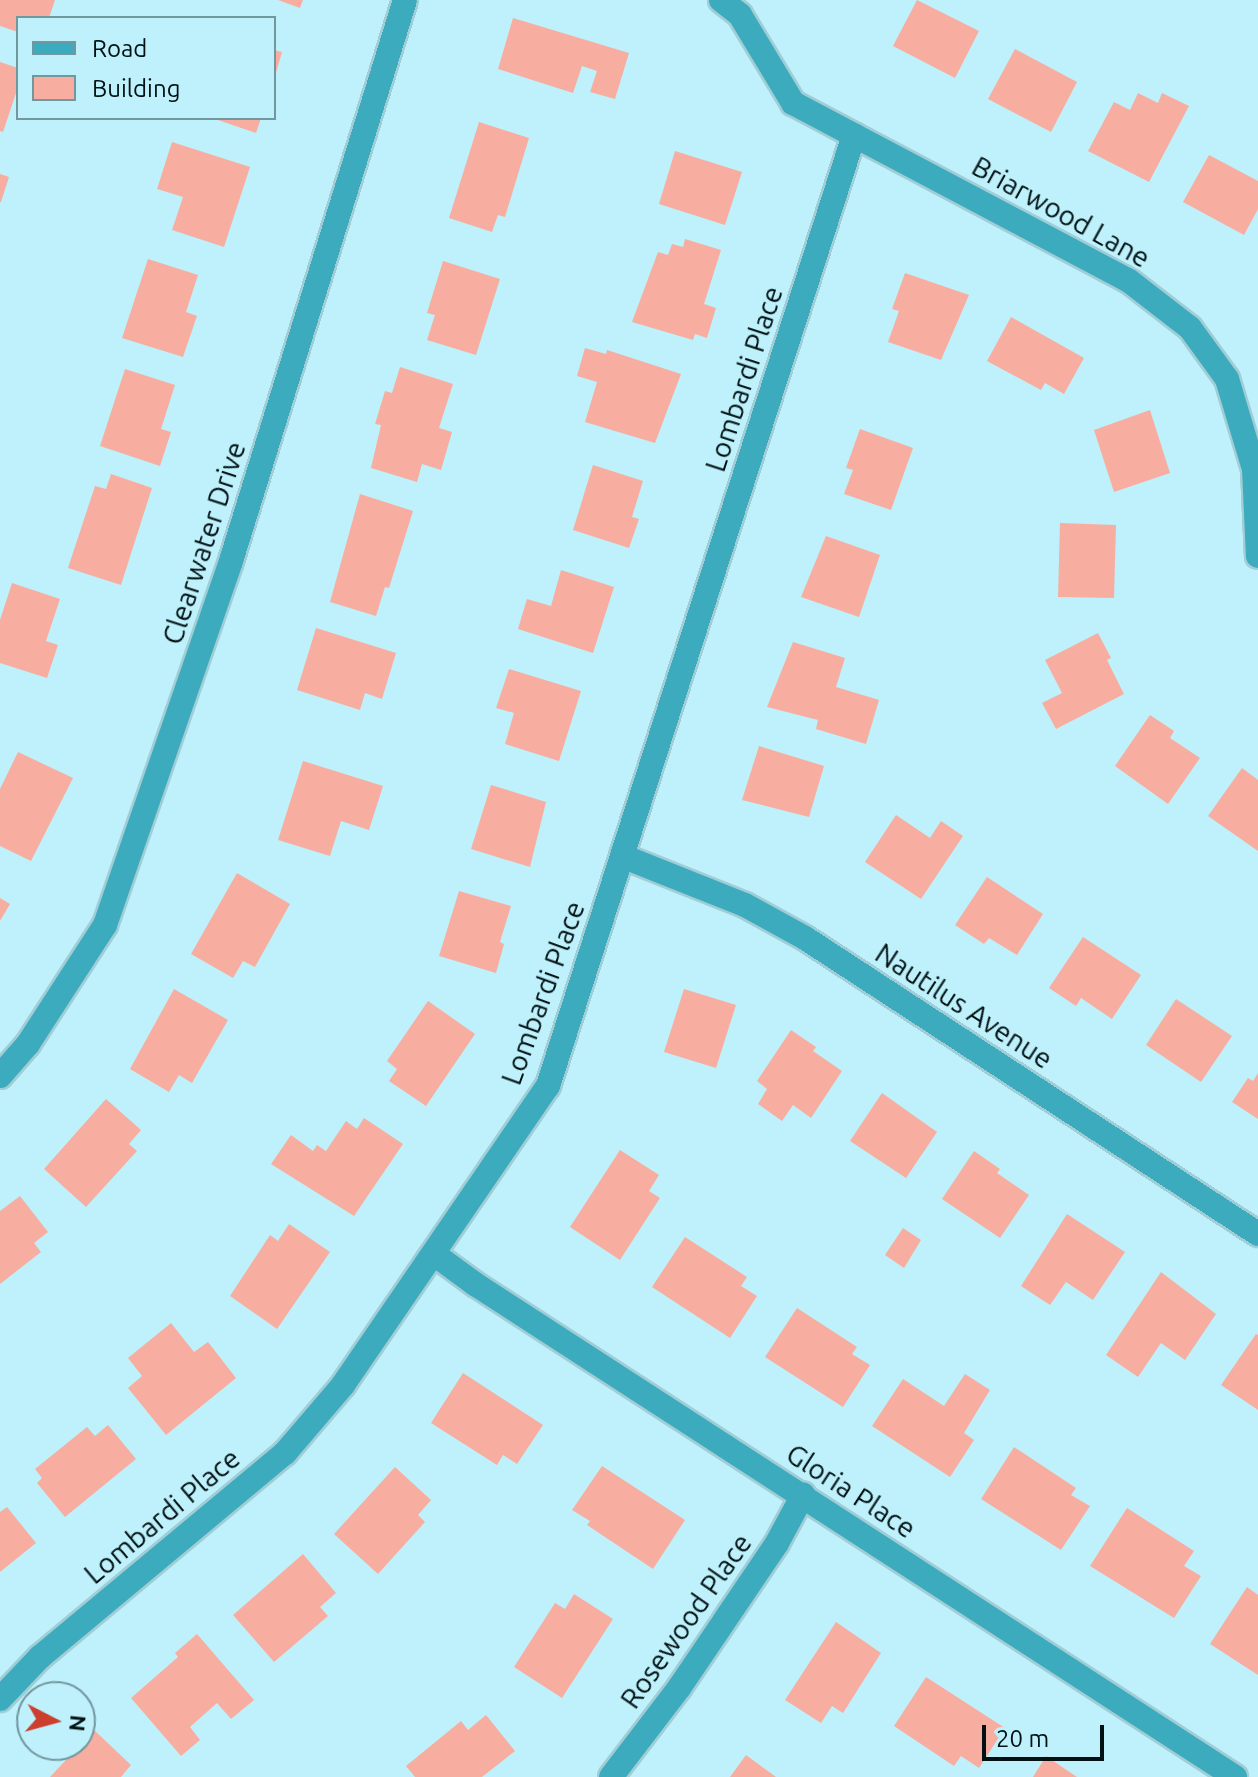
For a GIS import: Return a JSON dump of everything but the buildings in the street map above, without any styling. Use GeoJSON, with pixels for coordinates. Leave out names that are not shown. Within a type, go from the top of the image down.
{"type":"FeatureCollection","features":[{"type":"Feature","properties":{"kind":"street","name":"Clearwater Drive"},"geometry":{"type":"LineString","coordinates":[[0,1076],[28,1044],[105,925],[231,561],[405,0]]}},
{"type":"Feature","properties":{"kind":"street","name":"Briarwood Lane"},"geometry":{"type":"LineString","coordinates":[[721,0],[740,15],[793,103],[1128,280],[1190,328],[1227,379],[1250,454],[1254,469],[1258,556]]}},
{"type":"Feature","properties":{"kind":"street","name":"Lombardi Place"},"geometry":{"type":"LineString","coordinates":[[0,1699],[40,1657],[285,1453],[343,1385],[548,1086],[854,135]]}},
{"type":"Feature","properties":{"kind":"street","name":"Nautilus Avenue"},"geometry":{"type":"LineString","coordinates":[[622,856],[745,905],[805,938],[1258,1234]]}},
{"type":"Feature","properties":{"kind":"street","name":"Gloria Place"},"geometry":{"type":"LineString","coordinates":[[434,1254],[475,1284],[1235,1777]]}},
{"type":"Feature","properties":{"kind":"street","name":"Rosewood Place"},"geometry":{"type":"LineString","coordinates":[[611,1777],[679,1688],[777,1543],[803,1495]]}}]}
